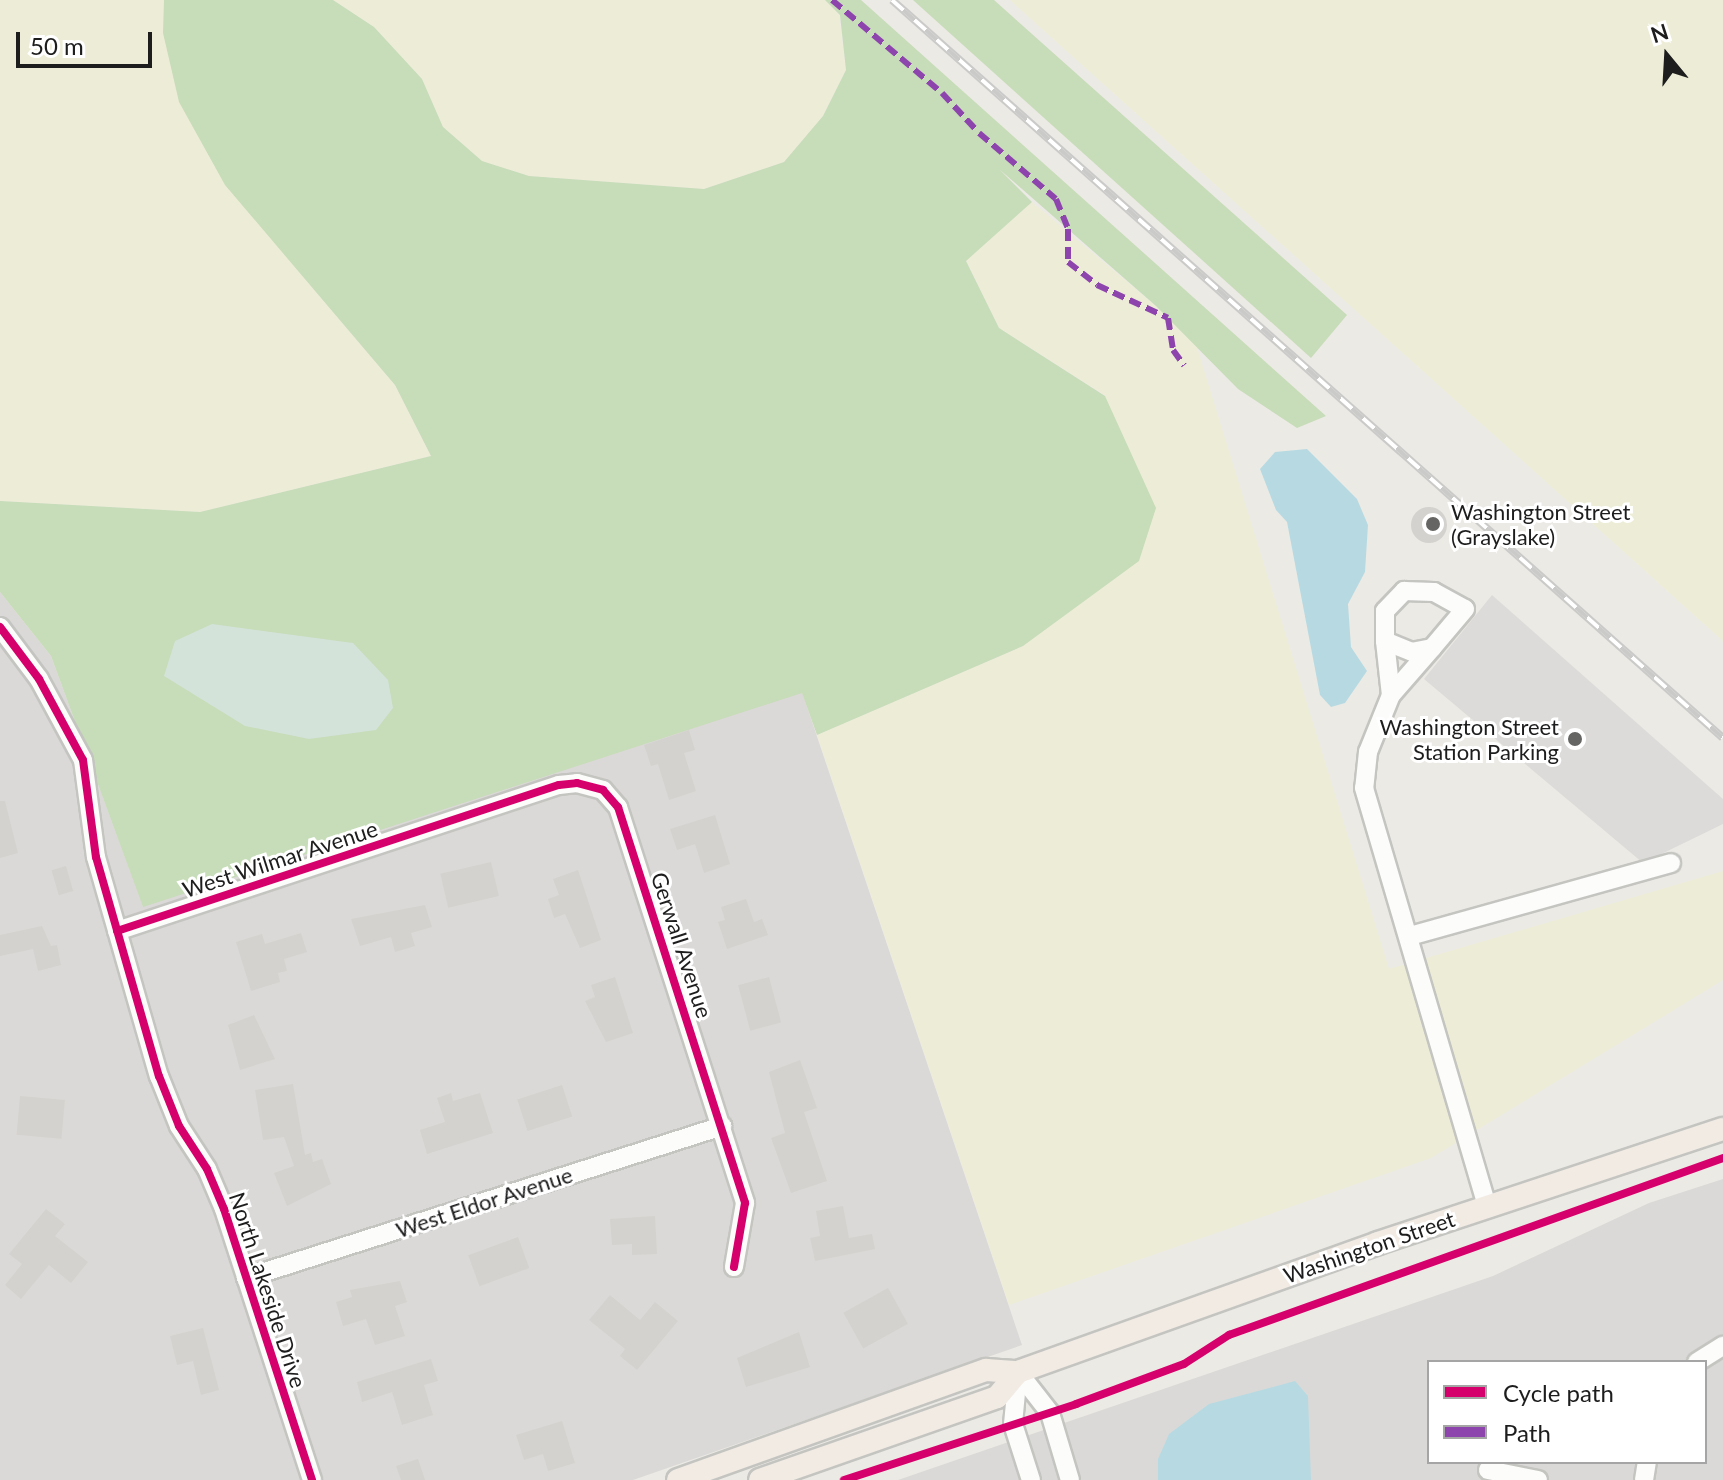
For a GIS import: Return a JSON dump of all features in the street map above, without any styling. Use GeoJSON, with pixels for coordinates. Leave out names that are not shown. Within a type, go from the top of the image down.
{"type":"FeatureCollection","features":[{"type":"Feature","properties":{"kind":"main road","name":"Washington Street"},"geometry":{"type":"LineString","coordinates":[[678,1480],[986,1370],[1018,1372],[1487,1207],[1723,1129]]}},
{"type":"Feature","properties":{"kind":"main road","name":"Washington Street"},"geometry":{"type":"LineString","coordinates":[[760,1480],[997,1397],[1018,1372]]}},
{"type":"Feature","properties":{"kind":"street"},"geometry":{"type":"LineString","coordinates":[[1391,695],[1385,611],[1404,591],[1434,592],[1465,609],[1391,695],[1368,752],[1364,788],[1410,936],[1487,1207]]}},
{"type":"Feature","properties":{"kind":"street","name":"North Lakeside Drive"},"geometry":{"type":"LineString","coordinates":[[0,627],[39,679],[83,760],[96,857],[159,1076],[179,1126],[207,1169],[312,1480]]}},
{"type":"Feature","properties":{"kind":"street"},"geometry":{"type":"LineString","coordinates":[[1385,641],[1412,652],[1432,648]]}},
{"type":"Feature","properties":{"kind":"street","name":"Gerwall Avenue"},"geometry":{"type":"LineString","coordinates":[[454,820],[559,785],[577,783],[612,798],[745,1203],[734,1267]]}},
{"type":"Feature","properties":{"kind":"street","name":"West Wilmar Avenue"},"geometry":{"type":"LineString","coordinates":[[117,931],[454,820]]}},
{"type":"Feature","properties":{"kind":"street"},"geometry":{"type":"LineString","coordinates":[[1410,936],[1671,863]]}},
{"type":"Feature","properties":{"kind":"street","name":"West Eldor Avenue"},"geometry":{"type":"LineString","coordinates":[[246,1278],[722,1126]]}},
{"type":"Feature","properties":{"kind":"street"},"geometry":{"type":"LineString","coordinates":[[1700,1360],[1723,1346]]}},
{"type":"Feature","properties":{"kind":"street"},"geometry":{"type":"LineString","coordinates":[[1018,1372],[1013,1424],[1031,1480]]}},
{"type":"Feature","properties":{"kind":"street"},"geometry":{"type":"LineString","coordinates":[[1018,1372],[1050,1413],[1070,1480]]}},
{"type":"Feature","properties":{"kind":"street"},"geometry":{"type":"LineString","coordinates":[[1488,1470],[1538,1480]]}},
{"type":"Feature","properties":{"kind":"shaded area"},"geometry":{"type":"Polygon","coordinates":[[[0,592],[51,656],[143,906],[802,692],[1022,1345],[633,1480],[0,1480],[0,592]]]}},
{"type":"Feature","properties":{"kind":"shaded area","name":"Washington Street Station Parking"},"geometry":{"type":"Polygon","coordinates":[[[1492,595],[1723,799],[1723,824],[1643,863],[1424,679],[1492,595]]]}},
{"type":"Feature","properties":{"kind":"shaded area"},"geometry":{"type":"Polygon","coordinates":[[[212,624],[353,643],[388,680],[393,708],[376,730],[309,739],[245,726],[164,676],[175,641],[212,624]]]}},
{"type":"Feature","properties":{"kind":"shaded area"},"geometry":{"type":"Polygon","coordinates":[[[1723,1179],[1723,1480],[898,1480],[1493,1276],[1649,1203],[1723,1179]]]}},
{"type":"Feature","properties":{"kind":"green space"},"geometry":{"type":"Polygon","coordinates":[[[0,0],[164,0],[163,33],[295,267],[395,385],[431,456],[200,512],[0,501],[0,0]]]}},
{"type":"Feature","properties":{"kind":"green space"},"geometry":{"type":"Polygon","coordinates":[[[164,0],[333,0],[374,27],[422,79],[443,127],[482,161],[529,176],[704,189],[784,162],[823,116],[846,70],[840,15],[825,0],[861,0],[1326,416],[1297,428],[1238,389],[1156,306],[999,169],[1032,202],[966,261],[999,328],[1105,396],[1156,508],[1139,561],[1023,646],[817,735],[802,693],[143,907],[51,656],[0,592],[0,501],[200,512],[431,456],[395,385],[225,185],[179,102],[163,33],[164,0]]]}},
{"type":"Feature","properties":{"kind":"green space"},"geometry":{"type":"Polygon","coordinates":[[[333,0],[826,0],[839,15],[846,70],[823,116],[784,162],[704,189],[529,176],[482,161],[443,127],[422,79],[374,27],[333,0]]]}},
{"type":"Feature","properties":{"kind":"green space"},"geometry":{"type":"Polygon","coordinates":[[[913,0],[994,0],[1347,315],[1311,358],[913,0]]]}},
{"type":"Feature","properties":{"kind":"green space"},"geometry":{"type":"Polygon","coordinates":[[[1010,0],[1723,0],[1723,641],[1345,301],[1010,0]]]}},
{"type":"Feature","properties":{"kind":"green space"},"geometry":{"type":"Polygon","coordinates":[[[1032,202],[1194,338],[1389,969],[1723,871],[1723,980],[1431,1158],[1009,1305],[817,735],[1023,646],[1106,396],[999,328],[966,260],[1032,202]]]}},
{"type":"Feature","properties":{"kind":"water"},"geometry":{"type":"Polygon","coordinates":[[[1307,449],[1357,499],[1368,525],[1365,572],[1348,604],[1351,647],[1367,671],[1345,703],[1331,707],[1320,695],[1287,522],[1276,510],[1260,469],[1275,452],[1307,449]]]}},
{"type":"Feature","properties":{"kind":"water"},"geometry":{"type":"Polygon","coordinates":[[[1295,1381],[1308,1396],[1311,1480],[1158,1480],[1158,1459],[1169,1434],[1209,1404],[1295,1381]]]}},
{"type":"Feature","properties":{"kind":"building"},"geometry":{"type":"Polygon","coordinates":[[[1429,507],[1442,512],[1447,525],[1442,538],[1429,543],[1416,538],[1411,525],[1416,512],[1429,507]]]}},
{"type":"Feature","properties":{"kind":"building"},"geometry":{"type":"Polygon","coordinates":[[[689,730],[695,750],[684,753],[696,791],[669,800],[658,764],[651,766],[644,745],[689,730]]]}},
{"type":"Feature","properties":{"kind":"building"},"geometry":{"type":"Polygon","coordinates":[[[0,801],[5,801],[18,853],[0,858],[0,801]]]}},
{"type":"Feature","properties":{"kind":"building"},"geometry":{"type":"Polygon","coordinates":[[[715,815],[730,864],[704,873],[695,844],[677,850],[670,829],[715,815]]]}},
{"type":"Feature","properties":{"kind":"building"},"geometry":{"type":"Polygon","coordinates":[[[491,862],[499,896],[448,908],[440,874],[491,862]]]}},
{"type":"Feature","properties":{"kind":"building"},"geometry":{"type":"Polygon","coordinates":[[[66,866],[73,891],[59,895],[52,870],[66,866]]]}},
{"type":"Feature","properties":{"kind":"building"},"geometry":{"type":"Polygon","coordinates":[[[578,870],[601,940],[580,948],[565,914],[554,918],[548,899],[559,895],[553,879],[578,870]]]}},
{"type":"Feature","properties":{"kind":"building"},"geometry":{"type":"Polygon","coordinates":[[[746,899],[754,922],[762,919],[768,935],[727,949],[718,922],[725,920],[721,907],[746,899]]]}},
{"type":"Feature","properties":{"kind":"building"},"geometry":{"type":"Polygon","coordinates":[[[425,905],[432,927],[411,933],[415,946],[395,952],[391,937],[360,946],[351,919],[425,905]]]}},
{"type":"Feature","properties":{"kind":"building"},"geometry":{"type":"Polygon","coordinates":[[[42,926],[51,946],[57,945],[61,965],[38,971],[33,949],[0,956],[0,935],[42,926]]]}},
{"type":"Feature","properties":{"kind":"building"},"geometry":{"type":"Polygon","coordinates":[[[301,933],[307,952],[284,959],[287,971],[278,973],[280,982],[251,991],[236,942],[262,934],[265,944],[301,933]]]}},
{"type":"Feature","properties":{"kind":"building"},"geometry":{"type":"Polygon","coordinates":[[[615,977],[633,1033],[606,1042],[585,1001],[595,997],[591,985],[615,977]]]}},
{"type":"Feature","properties":{"kind":"building"},"geometry":{"type":"Polygon","coordinates":[[[769,977],[781,1022],[750,1031],[738,985],[769,977]]]}},
{"type":"Feature","properties":{"kind":"building"},"geometry":{"type":"Polygon","coordinates":[[[254,1015],[275,1059],[240,1070],[228,1025],[254,1015]]]}},
{"type":"Feature","properties":{"kind":"building"},"geometry":{"type":"Polygon","coordinates":[[[800,1060],[817,1108],[804,1112],[827,1181],[791,1193],[771,1138],[785,1133],[769,1072],[800,1060]]]}},
{"type":"Feature","properties":{"kind":"building"},"geometry":{"type":"Polygon","coordinates":[[[293,1084],[305,1155],[311,1153],[313,1162],[322,1159],[331,1184],[287,1206],[274,1173],[294,1166],[284,1137],[263,1140],[255,1090],[293,1084]]]}},
{"type":"Feature","properties":{"kind":"building"},"geometry":{"type":"Polygon","coordinates":[[[562,1085],[572,1116],[527,1131],[517,1100],[562,1085]]]}},
{"type":"Feature","properties":{"kind":"building"},"geometry":{"type":"Polygon","coordinates":[[[451,1093],[453,1101],[480,1093],[493,1133],[427,1154],[420,1130],[445,1122],[437,1098],[451,1093]]]}},
{"type":"Feature","properties":{"kind":"building"},"geometry":{"type":"Polygon","coordinates":[[[20,1096],[65,1100],[61,1139],[17,1135],[20,1096]]]}},
{"type":"Feature","properties":{"kind":"building"},"geometry":{"type":"Polygon","coordinates":[[[843,1206],[849,1238],[872,1234],[875,1249],[815,1261],[810,1238],[820,1236],[816,1211],[843,1206]]]}},
{"type":"Feature","properties":{"kind":"building"},"geometry":{"type":"Polygon","coordinates":[[[46,1209],[65,1224],[55,1236],[88,1262],[71,1283],[49,1265],[21,1299],[5,1285],[22,1264],[9,1254],[46,1209]]]}},
{"type":"Feature","properties":{"kind":"building"},"geometry":{"type":"Polygon","coordinates":[[[655,1216],[657,1254],[632,1255],[632,1244],[612,1245],[610,1219],[655,1216]]]}},
{"type":"Feature","properties":{"kind":"building"},"geometry":{"type":"Polygon","coordinates":[[[518,1237],[529,1268],[479,1286],[468,1255],[518,1237]]]}},
{"type":"Feature","properties":{"kind":"building"},"geometry":{"type":"Polygon","coordinates":[[[400,1281],[407,1302],[395,1306],[405,1336],[375,1345],[366,1319],[343,1326],[336,1302],[352,1297],[350,1290],[400,1281]]]}},
{"type":"Feature","properties":{"kind":"building"},"geometry":{"type":"Polygon","coordinates":[[[888,1288],[908,1324],[863,1349],[843,1313],[888,1288]]]}},
{"type":"Feature","properties":{"kind":"building"},"geometry":{"type":"Polygon","coordinates":[[[610,1295],[640,1320],[655,1302],[678,1321],[637,1370],[620,1356],[625,1349],[589,1320],[610,1295]]]}},
{"type":"Feature","properties":{"kind":"building"},"geometry":{"type":"Polygon","coordinates":[[[203,1328],[219,1390],[201,1395],[193,1361],[177,1365],[170,1336],[203,1328]]]}},
{"type":"Feature","properties":{"kind":"building"},"geometry":{"type":"Polygon","coordinates":[[[799,1332],[810,1367],[746,1387],[737,1358],[799,1332]]]}},
{"type":"Feature","properties":{"kind":"building"},"geometry":{"type":"Polygon","coordinates":[[[431,1359],[438,1381],[424,1385],[433,1415],[402,1425],[392,1392],[362,1402],[357,1382],[431,1359]]]}},
{"type":"Feature","properties":{"kind":"building"},"geometry":{"type":"Polygon","coordinates":[[[562,1421],[575,1463],[548,1471],[543,1454],[524,1460],[516,1435],[562,1421]]]}},
{"type":"Feature","properties":{"kind":"building"},"geometry":{"type":"Polygon","coordinates":[[[418,1459],[425,1480],[401,1480],[396,1466],[418,1459]]]}},
{"type":"Feature","properties":{"kind":"railway"},"geometry":{"type":"LineString","coordinates":[[892,0],[1723,738]]}},
{"type":"Feature","properties":{"kind":"marked path"},"geometry":{"type":"LineString","coordinates":[[832,0],[942,93],[979,133],[1056,199],[1068,229],[1068,262],[1097,285],[1168,318],[1173,350],[1184,365]]}},
{"type":"Feature","properties":{"kind":"cycle path"},"geometry":{"type":"LineString","coordinates":[[0,627],[39,679],[83,760],[96,857],[159,1076],[179,1126],[207,1169],[224,1209],[312,1480]]}},
{"type":"Feature","properties":{"kind":"cycle path"},"geometry":{"type":"LineString","coordinates":[[117,931],[559,785],[577,783],[603,790],[618,807],[745,1203],[734,1267]]}},
{"type":"Feature","properties":{"kind":"cycle path"},"geometry":{"type":"LineString","coordinates":[[844,1480],[1076,1404],[1184,1364],[1229,1335],[1723,1158]]}},
{"type":"Feature","properties":{"kind":"place","name":"Washington Street (Grayslake)"},"geometry":{"type":"Point","coordinates":[1433,524]}},
{"type":"Feature","properties":{"kind":"place","name":"Washington Street Station Parking"},"geometry":{"type":"Point","coordinates":[1575,739]}}]}
